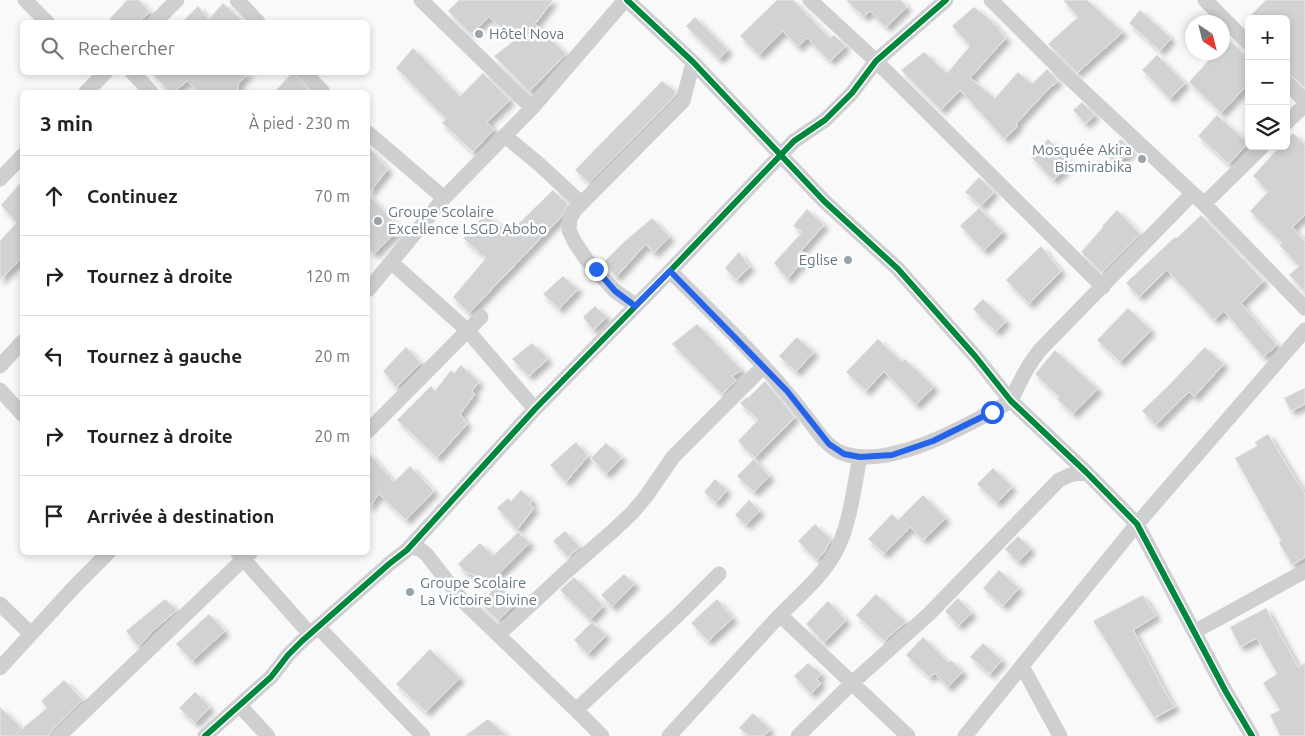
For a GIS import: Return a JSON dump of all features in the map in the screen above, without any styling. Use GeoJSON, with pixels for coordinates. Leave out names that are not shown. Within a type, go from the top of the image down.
{"type":"FeatureCollection","features":[{"type":"Feature","properties":{"kind":"street"},"geometry":{"type":"LineString","coordinates":[[25,0],[45,20]]}},
{"type":"Feature","properties":{"kind":"street"},"geometry":{"type":"LineString","coordinates":[[157,20],[177,0]]}},
{"type":"Feature","properties":{"kind":"street"},"geometry":{"type":"LineString","coordinates":[[237,0],[256,20]]}},
{"type":"Feature","properties":{"kind":"street"},"geometry":{"type":"LineString","coordinates":[[421,0],[532,108]]}},
{"type":"Feature","properties":{"kind":"street"},"geometry":{"type":"LineString","coordinates":[[370,288],[444,198],[532,108],[626,0],[693,62],[824,201],[898,269],[975,356],[1012,402],[1086,472],[1137,524],[1252,736]]}},
{"type":"Feature","properties":{"kind":"street"},"geometry":{"type":"LineString","coordinates":[[810,0],[876,61],[1103,287]]}},
{"type":"Feature","properties":{"kind":"street"},"geometry":{"type":"LineString","coordinates":[[205,736],[271,677],[288,655],[410,546],[535,409],[794,141],[825,120],[840,106],[876,61],[946,0]]}},
{"type":"Feature","properties":{"kind":"street"},"geometry":{"type":"LineString","coordinates":[[991,0],[1066,75],[1198,199],[1305,308]]}},
{"type":"Feature","properties":{"kind":"street"},"geometry":{"type":"LineString","coordinates":[[1205,0],[1245,40]]}},
{"type":"Feature","properties":{"kind":"street"},"geometry":{"type":"LineString","coordinates":[[635,306],[615,291],[586,259],[569,230],[570,218],[581,203],[683,101],[693,62]]}},
{"type":"Feature","properties":{"kind":"street"},"geometry":{"type":"LineString","coordinates":[[88,90],[101,75]]}},
{"type":"Feature","properties":{"kind":"street"},"geometry":{"type":"LineString","coordinates":[[135,75],[149,90]]}},
{"type":"Feature","properties":{"kind":"street"},"geometry":{"type":"LineString","coordinates":[[307,75],[321,90]]}},
{"type":"Feature","properties":{"kind":"street"},"geometry":{"type":"LineString","coordinates":[[1290,86],[1305,101]]}},
{"type":"Feature","properties":{"kind":"street"},"geometry":{"type":"LineString","coordinates":[[1290,119],[1305,105]]}},
{"type":"Feature","properties":{"kind":"street"},"geometry":{"type":"LineString","coordinates":[[370,135],[444,198]]}},
{"type":"Feature","properties":{"kind":"street"},"geometry":{"type":"LineString","coordinates":[[505,136],[581,203]]}},
{"type":"Feature","properties":{"kind":"street"},"geometry":{"type":"LineString","coordinates":[[670,271],[787,391],[829,444],[844,454],[860,457],[892,455],[933,441],[1012,402],[1029,363],[1052,336],[1198,199],[1257,150]]}},
{"type":"Feature","properties":{"kind":"street"},"geometry":{"type":"LineString","coordinates":[[0,179],[20,158]]}},
{"type":"Feature","properties":{"kind":"street"},"geometry":{"type":"LineString","coordinates":[[391,262],[467,330],[535,409]]}},
{"type":"Feature","properties":{"kind":"street"},"geometry":{"type":"LineString","coordinates":[[370,428],[480,317]]}},
{"type":"Feature","properties":{"kind":"street"},"geometry":{"type":"LineString","coordinates":[[965,736],[1137,524],[1305,330]]}},
{"type":"Feature","properties":{"kind":"street"},"geometry":{"type":"LineString","coordinates":[[0,366],[20,344]]}},
{"type":"Feature","properties":{"kind":"street"},"geometry":{"type":"LineString","coordinates":[[498,636],[632,513],[673,457],[764,366]]}},
{"type":"Feature","properties":{"kind":"street"},"geometry":{"type":"LineString","coordinates":[[0,390],[20,412]]}},
{"type":"Feature","properties":{"kind":"street"},"geometry":{"type":"LineString","coordinates":[[669,736],[818,576],[836,551],[845,527],[860,457]]}},
{"type":"Feature","properties":{"kind":"street"},"geometry":{"type":"LineString","coordinates":[[798,736],[852,683],[935,608],[1059,480],[1070,475],[1086,472]]}},
{"type":"Feature","properties":{"kind":"street"},"geometry":{"type":"LineString","coordinates":[[410,546],[421,550],[427,555],[462,600],[602,736]]}},
{"type":"Feature","properties":{"kind":"street"},"geometry":{"type":"LineString","coordinates":[[0,668],[106,555]]}},
{"type":"Feature","properties":{"kind":"street"},"geometry":{"type":"LineString","coordinates":[[59,736],[244,555],[314,631],[423,736]]}},
{"type":"Feature","properties":{"kind":"street"},"geometry":{"type":"LineString","coordinates":[[1194,632],[1305,571]]}},
{"type":"Feature","properties":{"kind":"street"},"geometry":{"type":"LineString","coordinates":[[576,710],[719,574]]}},
{"type":"Feature","properties":{"kind":"street"},"geometry":{"type":"LineString","coordinates":[[0,604],[31,634]]}},
{"type":"Feature","properties":{"kind":"street"},"geometry":{"type":"LineString","coordinates":[[780,616],[908,736]]}},
{"type":"Feature","properties":{"kind":"street"},"geometry":{"type":"LineString","coordinates":[[1022,666],[1060,736]]}},
{"type":"Feature","properties":{"kind":"street"},"geometry":{"type":"LineString","coordinates":[[240,706],[268,736]]}},
{"type":"Feature","properties":{"kind":"building"},"geometry":{"type":"Polygon","coordinates":[[[127,0],[139,0],[150,12],[140,20],[109,20],[127,0]]]}},
{"type":"Feature","properties":{"kind":"building"},"geometry":{"type":"Polygon","coordinates":[[[459,0],[553,0],[535,24],[566,54],[529,92],[494,56],[515,40],[489,17],[471,34],[448,11],[459,0]]]}},
{"type":"Feature","properties":{"kind":"building"},"geometry":{"type":"Polygon","coordinates":[[[777,0],[793,0],[830,38],[834,35],[846,46],[830,61],[807,38],[798,47],[783,31],[759,55],[740,36],[777,0]]]}},
{"type":"Feature","properties":{"kind":"building"},"geometry":{"type":"Polygon","coordinates":[[[846,0],[901,0],[907,7],[886,27],[870,11],[864,17],[846,0]]]}},
{"type":"Feature","properties":{"kind":"building"},"geometry":{"type":"Polygon","coordinates":[[[1063,0],[1087,0],[1123,32],[1077,73],[1048,44],[1078,17],[1063,0]]]}},
{"type":"Feature","properties":{"kind":"building"},"geometry":{"type":"Polygon","coordinates":[[[1266,0],[1305,0],[1305,88],[1290,75],[1290,15],[1251,15],[1266,0]]]}},
{"type":"Feature","properties":{"kind":"building"},"geometry":{"type":"Polygon","coordinates":[[[223,3],[242,20],[184,20],[198,6],[209,19],[223,3]]]}},
{"type":"Feature","properties":{"kind":"building"},"geometry":{"type":"Polygon","coordinates":[[[974,7],[991,20],[1006,38],[970,78],[995,98],[1018,72],[1032,84],[1047,69],[1058,81],[1052,85],[1016,124],[1018,126],[1004,139],[960,90],[941,110],[901,70],[924,52],[947,73],[970,46],[952,26],[974,7]]]}},
{"type":"Feature","properties":{"kind":"building"},"geometry":{"type":"Polygon","coordinates":[[[1140,10],[1171,38],[1160,51],[1129,23],[1140,10]]]}},
{"type":"Feature","properties":{"kind":"building"},"geometry":{"type":"Polygon","coordinates":[[[695,17],[728,50],[719,59],[686,26],[695,17]]]}},
{"type":"Feature","properties":{"kind":"building"},"geometry":{"type":"Polygon","coordinates":[[[1230,41],[1245,54],[1245,87],[1221,113],[1189,82],[1209,60],[1230,60],[1230,41]]]}},
{"type":"Feature","properties":{"kind":"building"},"geometry":{"type":"Polygon","coordinates":[[[413,48],[460,96],[483,73],[510,100],[487,122],[494,129],[473,152],[442,123],[446,119],[396,68],[413,48]]]}},
{"type":"Feature","properties":{"kind":"building"},"geometry":{"type":"Polygon","coordinates":[[[1157,55],[1185,83],[1170,99],[1142,70],[1157,55]]]}},
{"type":"Feature","properties":{"kind":"building"},"geometry":{"type":"Polygon","coordinates":[[[154,75],[246,75],[238,84],[238,90],[197,90],[187,81],[176,90],[167,90],[154,75]]]}},
{"type":"Feature","properties":{"kind":"building"},"geometry":{"type":"Polygon","coordinates":[[[290,75],[297,75],[309,90],[276,90],[290,75]]]}},
{"type":"Feature","properties":{"kind":"building"},"geometry":{"type":"Polygon","coordinates":[[[662,81],[676,92],[675,96],[589,183],[575,170],[662,81]]]}},
{"type":"Feature","properties":{"kind":"building"},"geometry":{"type":"Polygon","coordinates":[[[1082,102],[1095,115],[1085,124],[1073,110],[1082,102]]]}},
{"type":"Feature","properties":{"kind":"building"},"geometry":{"type":"Polygon","coordinates":[[[1217,115],[1245,140],[1245,146],[1229,164],[1198,136],[1217,115]]]}},
{"type":"Feature","properties":{"kind":"building"},"geometry":{"type":"Polygon","coordinates":[[[1293,133],[1305,145],[1305,215],[1292,227],[1305,241],[1305,292],[1289,275],[1299,266],[1279,245],[1282,243],[1250,211],[1268,192],[1253,176],[1276,150],[1290,150],[1290,136],[1293,133]]]}},
{"type":"Feature","properties":{"kind":"building"},"geometry":{"type":"Polygon","coordinates":[[[1048,139],[1071,163],[1053,180],[1030,156],[1048,139]]]}},
{"type":"Feature","properties":{"kind":"building"},"geometry":{"type":"Polygon","coordinates":[[[1121,139],[1132,150],[1117,165],[1106,154],[1121,139]]]}},
{"type":"Feature","properties":{"kind":"building"},"geometry":{"type":"Polygon","coordinates":[[[370,148],[388,169],[370,192],[370,148]]]}},
{"type":"Feature","properties":{"kind":"building"},"geometry":{"type":"Polygon","coordinates":[[[979,177],[994,192],[981,206],[965,192],[979,177]]]}},
{"type":"Feature","properties":{"kind":"building"},"geometry":{"type":"Polygon","coordinates":[[[20,183],[20,260],[0,280],[0,241],[16,223],[1,205],[20,183]]]}},
{"type":"Feature","properties":{"kind":"building"},"geometry":{"type":"Polygon","coordinates":[[[553,190],[568,204],[561,217],[469,313],[453,297],[486,258],[463,238],[486,214],[509,233],[553,190]]]}},
{"type":"Feature","properties":{"kind":"building"},"geometry":{"type":"Polygon","coordinates":[[[370,196],[400,228],[374,254],[370,250],[370,196]]]}},
{"type":"Feature","properties":{"kind":"building"},"geometry":{"type":"Polygon","coordinates":[[[979,208],[1003,232],[984,251],[960,226],[979,208]]]}},
{"type":"Feature","properties":{"kind":"building"},"geometry":{"type":"Polygon","coordinates":[[[807,209],[824,225],[801,251],[807,256],[787,279],[774,263],[802,232],[793,226],[807,209]]]}},
{"type":"Feature","properties":{"kind":"building"},"geometry":{"type":"Polygon","coordinates":[[[1117,210],[1140,234],[1102,273],[1081,252],[1117,210]]]}},
{"type":"Feature","properties":{"kind":"building"},"geometry":{"type":"Polygon","coordinates":[[[1201,215],[1264,281],[1241,303],[1277,345],[1263,357],[1224,311],[1214,320],[1167,270],[1139,297],[1126,283],[1201,215]]]}},
{"type":"Feature","properties":{"kind":"building"},"geometry":{"type":"Polygon","coordinates":[[[652,218],[670,237],[654,253],[646,244],[616,277],[604,262],[652,218]]]}},
{"type":"Feature","properties":{"kind":"building"},"geometry":{"type":"Polygon","coordinates":[[[1041,246],[1061,271],[1029,304],[1006,280],[1041,246]]]}},
{"type":"Feature","properties":{"kind":"building"},"geometry":{"type":"Polygon","coordinates":[[[739,252],[750,267],[736,280],[725,268],[739,252]]]}},
{"type":"Feature","properties":{"kind":"building"},"geometry":{"type":"Polygon","coordinates":[[[563,276],[578,289],[559,309],[543,294],[563,276]]]}},
{"type":"Feature","properties":{"kind":"building"},"geometry":{"type":"Polygon","coordinates":[[[983,299],[1006,321],[996,332],[973,309],[983,299]]]}},
{"type":"Feature","properties":{"kind":"building"},"geometry":{"type":"Polygon","coordinates":[[[595,306],[607,317],[593,330],[583,317],[595,306]]]}},
{"type":"Feature","properties":{"kind":"building"},"geometry":{"type":"Polygon","coordinates":[[[1128,308],[1151,330],[1120,362],[1097,340],[1128,308]]]}},
{"type":"Feature","properties":{"kind":"building"},"geometry":{"type":"Polygon","coordinates":[[[697,324],[742,370],[732,376],[736,381],[722,394],[672,344],[697,324]]]}},
{"type":"Feature","properties":{"kind":"building"},"geometry":{"type":"Polygon","coordinates":[[[797,337],[814,352],[796,372],[779,356],[797,337]]]}},
{"type":"Feature","properties":{"kind":"building"},"geometry":{"type":"Polygon","coordinates":[[[878,339],[902,362],[905,359],[934,387],[916,405],[884,371],[866,391],[846,372],[878,339]]]}},
{"type":"Feature","properties":{"kind":"building"},"geometry":{"type":"Polygon","coordinates":[[[532,343],[548,359],[529,376],[512,359],[532,343]]]}},
{"type":"Feature","properties":{"kind":"building"},"geometry":{"type":"Polygon","coordinates":[[[406,347],[421,363],[396,387],[383,371],[406,347]]]}},
{"type":"Feature","properties":{"kind":"building"},"geometry":{"type":"Polygon","coordinates":[[[1205,347],[1224,364],[1194,397],[1189,392],[1156,425],[1142,411],[1205,347]]]}},
{"type":"Feature","properties":{"kind":"building"},"geometry":{"type":"Polygon","coordinates":[[[1055,350],[1098,389],[1073,414],[1057,399],[1059,397],[1035,374],[1055,350]]]}},
{"type":"Feature","properties":{"kind":"building"},"geometry":{"type":"Polygon","coordinates":[[[461,365],[479,382],[472,391],[475,394],[460,414],[467,424],[437,458],[397,420],[431,386],[435,391],[451,370],[454,373],[461,365]]]}},
{"type":"Feature","properties":{"kind":"building"},"geometry":{"type":"Polygon","coordinates":[[[765,381],[795,417],[755,458],[738,441],[758,420],[740,403],[748,398],[765,381]]]}},
{"type":"Feature","properties":{"kind":"building"},"geometry":{"type":"Polygon","coordinates":[[[1305,388],[1305,404],[1291,411],[1284,398],[1305,388]]]}},
{"type":"Feature","properties":{"kind":"building"},"geometry":{"type":"Polygon","coordinates":[[[1268,434],[1305,494],[1305,557],[1292,565],[1279,543],[1281,541],[1235,458],[1257,446],[1255,442],[1268,434]]]}},
{"type":"Feature","properties":{"kind":"building"},"geometry":{"type":"Polygon","coordinates":[[[576,442],[588,456],[566,482],[550,465],[576,442]]]}},
{"type":"Feature","properties":{"kind":"building"},"geometry":{"type":"Polygon","coordinates":[[[606,443],[622,457],[606,474],[591,458],[606,443]]]}},
{"type":"Feature","properties":{"kind":"building"},"geometry":{"type":"Polygon","coordinates":[[[370,454],[394,482],[410,466],[434,491],[406,520],[379,494],[370,505],[370,454]]]}},
{"type":"Feature","properties":{"kind":"building"},"geometry":{"type":"Polygon","coordinates":[[[754,459],[770,476],[754,492],[737,476],[754,459]]]}},
{"type":"Feature","properties":{"kind":"building"},"geometry":{"type":"Polygon","coordinates":[[[993,468],[1012,487],[997,503],[977,484],[993,468]]]}},
{"type":"Feature","properties":{"kind":"building"},"geometry":{"type":"Polygon","coordinates":[[[715,479],[727,490],[716,503],[704,492],[715,479]]]}},
{"type":"Feature","properties":{"kind":"building"},"geometry":{"type":"Polygon","coordinates":[[[521,490],[533,501],[529,504],[534,508],[517,530],[497,508],[508,498],[511,501],[521,490]]]}},
{"type":"Feature","properties":{"kind":"building"},"geometry":{"type":"Polygon","coordinates":[[[923,495],[946,518],[923,540],[910,527],[884,554],[868,539],[892,514],[898,520],[923,495]]]}},
{"type":"Feature","properties":{"kind":"building"},"geometry":{"type":"Polygon","coordinates":[[[749,500],[760,511],[746,525],[735,515],[749,500]]]}},
{"type":"Feature","properties":{"kind":"building"},"geometry":{"type":"Polygon","coordinates":[[[815,524],[831,539],[824,553],[817,560],[798,541],[815,524]]]}},
{"type":"Feature","properties":{"kind":"building"},"geometry":{"type":"Polygon","coordinates":[[[565,531],[580,547],[568,557],[553,541],[565,531]]]}},
{"type":"Feature","properties":{"kind":"building"},"geometry":{"type":"Polygon","coordinates":[[[518,532],[530,543],[492,581],[465,572],[458,564],[480,543],[493,556],[518,532]]]}},
{"type":"Feature","properties":{"kind":"building"},"geometry":{"type":"Polygon","coordinates":[[[1018,536],[1031,549],[1018,562],[1005,549],[1018,536]]]}},
{"type":"Feature","properties":{"kind":"building"},"geometry":{"type":"Polygon","coordinates":[[[999,570],[1019,588],[1003,606],[983,588],[999,570]]]}},
{"type":"Feature","properties":{"kind":"building"},"geometry":{"type":"Polygon","coordinates":[[[624,574],[635,584],[612,607],[601,595],[624,574]]]}},
{"type":"Feature","properties":{"kind":"building"},"geometry":{"type":"Polygon","coordinates":[[[574,577],[603,606],[590,620],[560,590],[574,577]]]}},
{"type":"Feature","properties":{"kind":"building"},"geometry":{"type":"Polygon","coordinates":[[[498,585],[516,603],[498,621],[480,603],[498,585]]]}},
{"type":"Feature","properties":{"kind":"building"},"geometry":{"type":"Polygon","coordinates":[[[876,594],[906,622],[884,641],[856,615],[876,594]]]}},
{"type":"Feature","properties":{"kind":"building"},"geometry":{"type":"Polygon","coordinates":[[[1143,595],[1156,616],[1133,630],[1175,707],[1154,718],[1093,621],[1143,595]]]}},
{"type":"Feature","properties":{"kind":"building"},"geometry":{"type":"Polygon","coordinates":[[[958,598],[972,613],[958,626],[945,611],[958,598]]]}},
{"type":"Feature","properties":{"kind":"building"},"geometry":{"type":"Polygon","coordinates":[[[165,599],[177,610],[149,634],[138,647],[126,631],[165,599]]]}},
{"type":"Feature","properties":{"kind":"building"},"geometry":{"type":"Polygon","coordinates":[[[717,599],[733,618],[708,641],[691,623],[717,599]]]}},
{"type":"Feature","properties":{"kind":"building"},"geometry":{"type":"Polygon","coordinates":[[[828,601],[846,620],[824,643],[806,624],[828,601]]]}},
{"type":"Feature","properties":{"kind":"building"},"geometry":{"type":"Polygon","coordinates":[[[1266,608],[1298,667],[1305,663],[1305,736],[1280,736],[1270,715],[1280,710],[1263,683],[1277,674],[1257,638],[1240,647],[1230,627],[1266,608]]]}},
{"type":"Feature","properties":{"kind":"building"},"geometry":{"type":"Polygon","coordinates":[[[209,614],[225,631],[192,661],[176,644],[209,614]]]}},
{"type":"Feature","properties":{"kind":"building"},"geometry":{"type":"Polygon","coordinates":[[[592,622],[606,635],[588,654],[574,640],[592,622]]]}},
{"type":"Feature","properties":{"kind":"building"},"geometry":{"type":"Polygon","coordinates":[[[923,637],[948,662],[951,660],[963,672],[948,687],[934,673],[930,678],[906,655],[923,637]]]}},
{"type":"Feature","properties":{"kind":"building"},"geometry":{"type":"Polygon","coordinates":[[[983,643],[1002,660],[990,674],[970,657],[983,643]]]}},
{"type":"Feature","properties":{"kind":"building"},"geometry":{"type":"Polygon","coordinates":[[[430,649],[460,678],[426,712],[396,684],[430,649]]]}},
{"type":"Feature","properties":{"kind":"building"},"geometry":{"type":"Polygon","coordinates":[[[808,663],[822,674],[817,679],[821,683],[811,694],[794,676],[808,663]]]}},
{"type":"Feature","properties":{"kind":"building"},"geometry":{"type":"Polygon","coordinates":[[[64,680],[83,700],[53,729],[49,736],[13,736],[47,708],[41,701],[64,680]]]}},
{"type":"Feature","properties":{"kind":"building"},"geometry":{"type":"Polygon","coordinates":[[[195,692],[210,707],[195,723],[179,708],[195,692]]]}},
{"type":"Feature","properties":{"kind":"building"},"geometry":{"type":"Polygon","coordinates":[[[0,707],[20,727],[11,736],[0,736],[0,707]]]}},
{"type":"Feature","properties":{"kind":"building"},"geometry":{"type":"Polygon","coordinates":[[[753,713],[770,729],[764,736],[748,736],[739,728],[753,713]]]}},
{"type":"Feature","properties":{"kind":"building"},"geometry":{"type":"Polygon","coordinates":[[[488,719],[507,736],[465,736],[488,719]]]}},
{"type":"Feature","properties":{"kind":"cycle path"},"geometry":{"type":"LineString","coordinates":[[627,0],[693,62],[824,201],[898,269],[975,356],[1011,401],[1086,472],[1137,524],[1226,692],[1252,736]]}},
{"type":"Feature","properties":{"kind":"cycle path"},"geometry":{"type":"LineString","coordinates":[[205,736],[271,677],[302,641],[407,550],[535,409],[794,141],[825,120],[852,93],[876,61],[946,0]]}},
{"type":"Feature","properties":{"kind":"place","name":"Hôtel Nova"},"geometry":{"type":"Point","coordinates":[479,34]}},
{"type":"Feature","properties":{"kind":"place","name":"Mosquée Akira Bismirabika"},"geometry":{"type":"Point","coordinates":[1142,159]}},
{"type":"Feature","properties":{"kind":"place","name":"Groupe Scolaire Excellence LSGD Abobo"},"geometry":{"type":"Point","coordinates":[378,221]}},
{"type":"Feature","properties":{"kind":"place","name":"Eglise"},"geometry":{"type":"Point","coordinates":[848,260]}},
{"type":"Feature","properties":{"kind":"place","name":"Groupe Scolaire La Victoire Divine"},"geometry":{"type":"Point","coordinates":[410,592]}},
{"type":"Feature","properties":{"kind":"route"},"geometry":{"type":"LineString","coordinates":[[596,269],[615,291],[635,306],[670,271],[787,391],[829,444],[844,454],[860,457],[892,455],[933,441],[992,412]]}}]}
